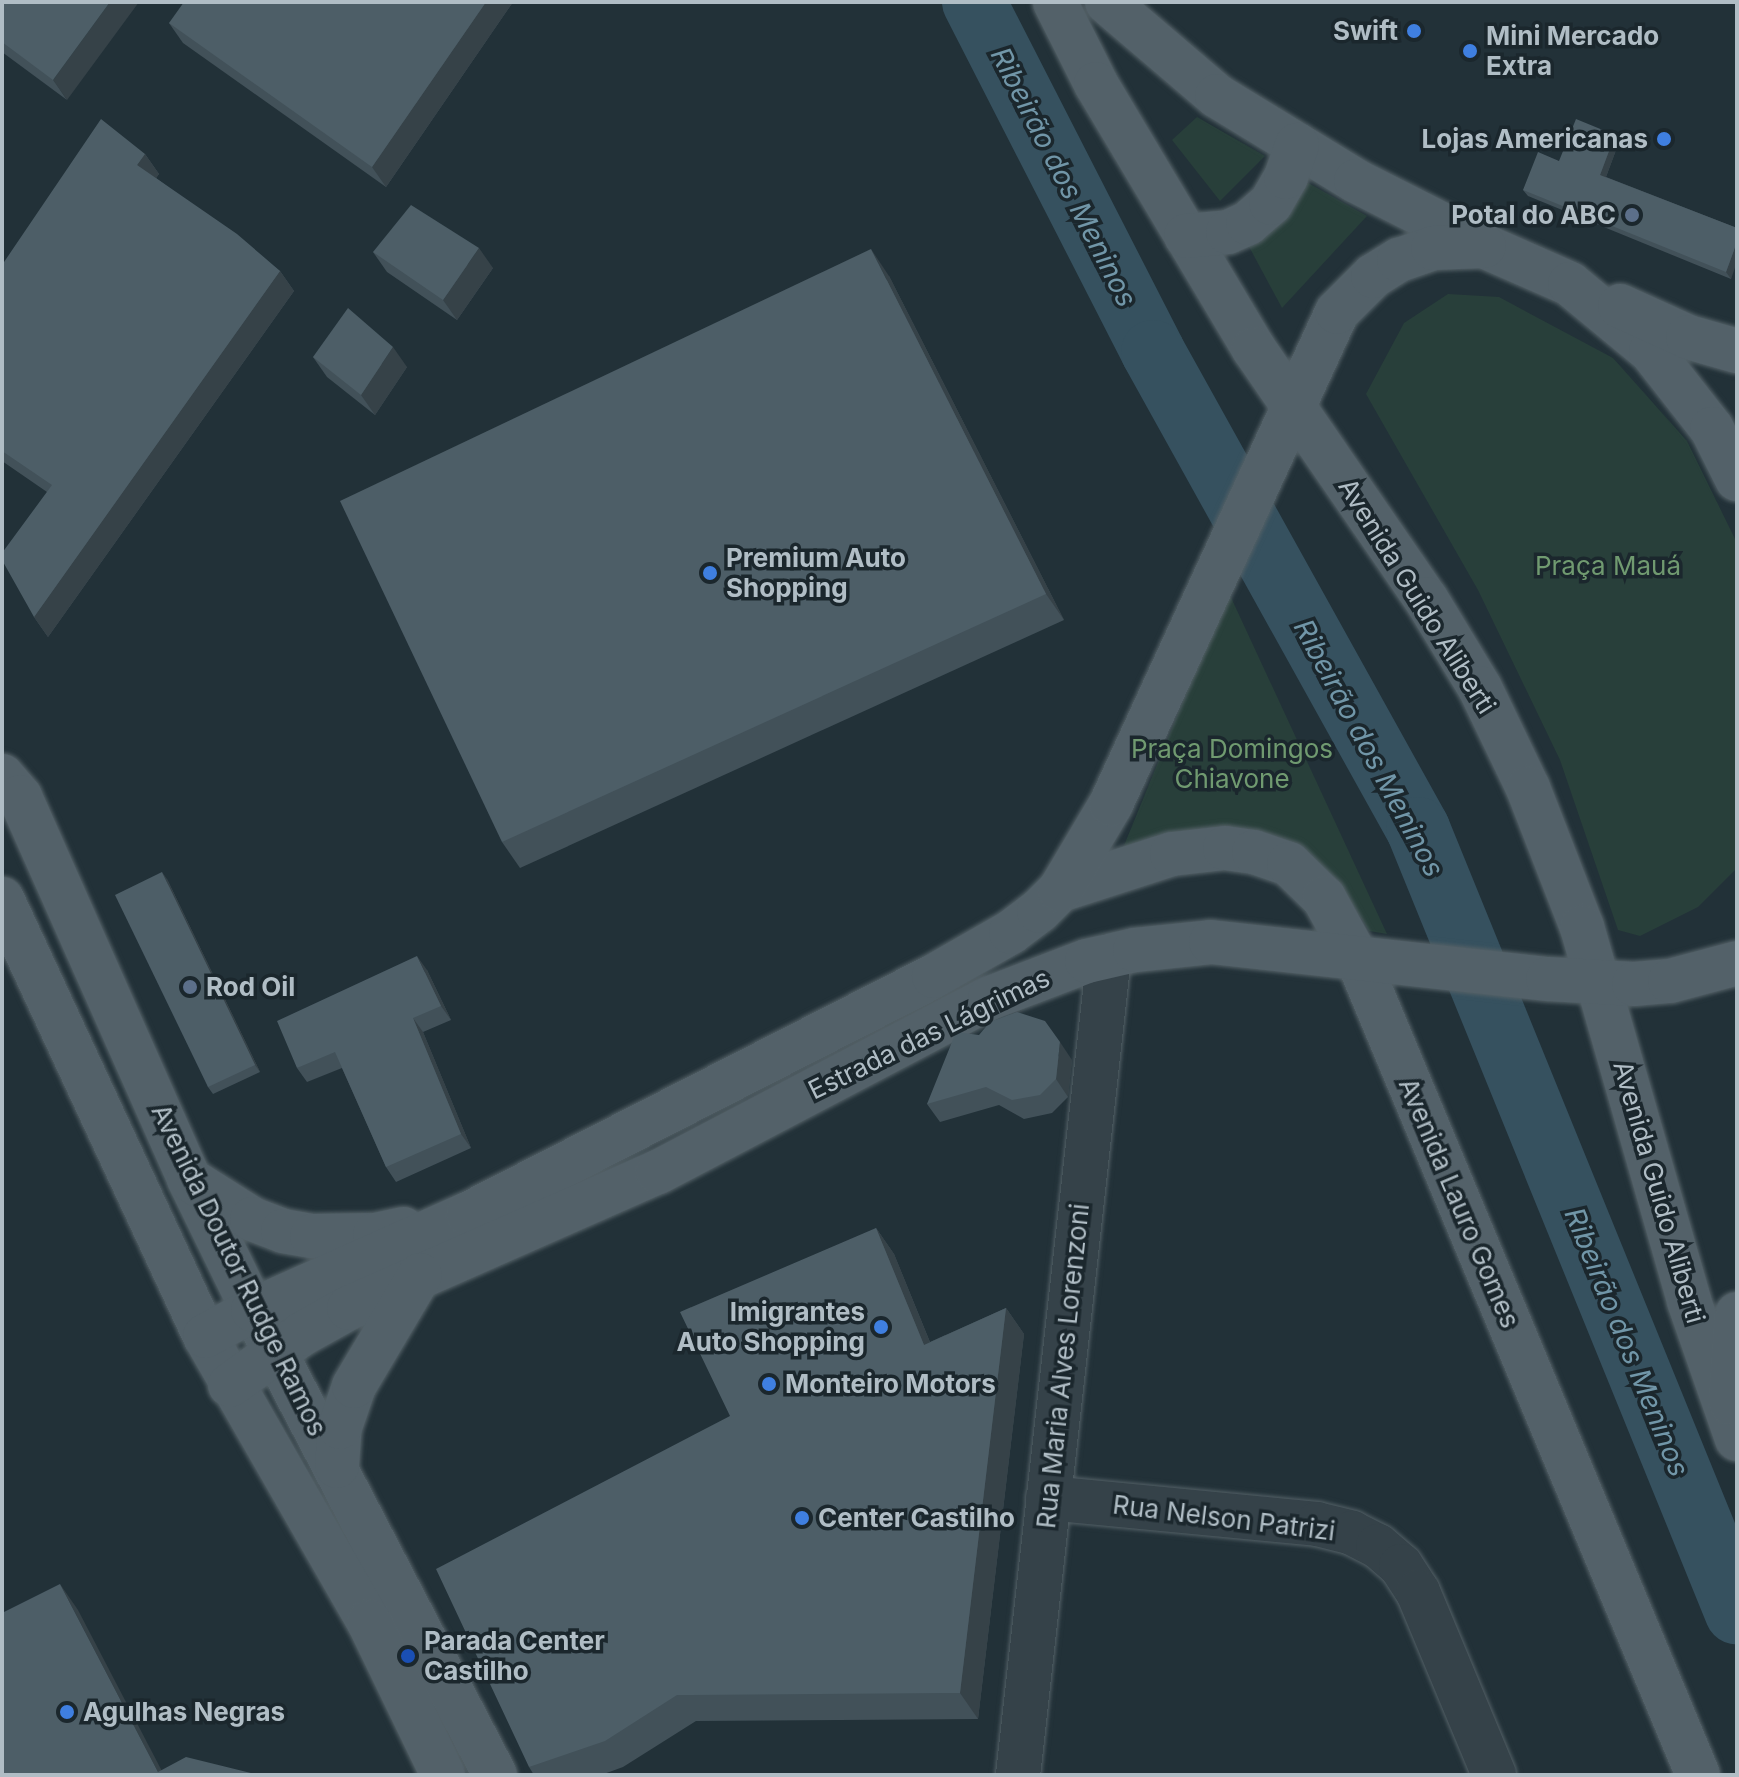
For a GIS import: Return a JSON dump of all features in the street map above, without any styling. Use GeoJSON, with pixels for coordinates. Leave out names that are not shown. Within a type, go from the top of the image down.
{"type":"FeatureCollection","features":[{"type":"Feature","properties":{"kind":"main road","name":"Avenida Guido Aliberti"},"geometry":{"type":"LineString","coordinates":[[1055,2],[1096,84],[1254,349],[1426,599],[1480,688],[1528,788],[1573,900],[1600,982],[1689,1301],[1733,1430]]}},
{"type":"Feature","properties":{"kind":"main road"},"geometry":{"type":"LineString","coordinates":[[1107,2],[1217,96],[1356,181],[1484,246],[1688,337],[1737,351]]}},
{"type":"Feature","properties":{"kind":"main road"},"geometry":{"type":"LineString","coordinates":[[1186,236],[1228,232],[1248,223],[1271,203],[1286,177],[1297,145]]}},
{"type":"Feature","properties":{"kind":"main road","name":"Estrada das Lágrimas"},"geometry":{"type":"LineString","coordinates":[[205,1336],[253,1310],[468,1214],[934,976],[1011,932],[1060,890],[1111,804],[1337,312],[1373,276],[1399,260],[1433,248],[1484,246]]}},
{"type":"Feature","properties":{"kind":"main road"},"geometry":{"type":"LineString","coordinates":[[1570,284],[1651,351],[1712,429],[1737,479]]}},
{"type":"Feature","properties":{"kind":"main road","name":"Avenida Doutor Rudge Ramos"},"geometry":{"type":"LineString","coordinates":[[11,786],[189,1179],[253,1310],[278,1352],[495,1775]]}},
{"type":"Feature","properties":{"kind":"main road","name":"Avenida Lauro Gomes"},"geometry":{"type":"LineString","coordinates":[[1060,890],[1172,854],[1225,848],[1254,852],[1289,864],[1313,883],[1374,961],[1698,1775]]}},
{"type":"Feature","properties":{"kind":"main road","name":"Avenida Doutor Rudge Ramos"},"geometry":{"type":"LineString","coordinates":[[2,899],[205,1336],[230,1385],[369,1622],[443,1775]]}},
{"type":"Feature","properties":{"kind":"main road","name":"Estrada das Lágrimas"},"geometry":{"type":"LineString","coordinates":[[230,1385],[349,1308],[658,1172],[990,998],[1066,967],[1160,946],[1211,942],[1600,982],[1670,981],[1737,963]]}},
{"type":"Feature","properties":{"kind":"main road"},"geometry":{"type":"LineString","coordinates":[[189,1179],[252,1219],[283,1231],[312,1236],[375,1235],[468,1214]]}},
{"type":"Feature","properties":{"kind":"main road"},"geometry":{"type":"LineString","coordinates":[[337,1466],[340,1427],[354,1386],[420,1275]]}},
{"type":"Feature","properties":{"kind":"main road","name":"Avenida Guido Aliberti"},"geometry":{"type":"LineString","coordinates":[[1733,1430],[1737,1314]]}},
{"type":"Feature","properties":{"kind":"street","name":"Avenida Doutor Rudge Ramos"},"geometry":{"type":"LineString","coordinates":[[2,757],[11,786]]}},
{"type":"Feature","properties":{"kind":"street","name":"Rua Maria Alves Lorenzoni"},"geometry":{"type":"LineString","coordinates":[[1018,1775],[1109,956]]}},
{"type":"Feature","properties":{"kind":"street","name":"Rua Nelson Patrizi"},"geometry":{"type":"LineString","coordinates":[[1048,1498],[1317,1524],[1352,1533],[1378,1546],[1401,1566],[1418,1592],[1494,1775]]}},
{"type":"Feature","properties":{"kind":"green space"},"geometry":{"type":"Polygon","coordinates":[[[1197,117],[1265,156],[1220,201],[1172,140],[1197,117]]]}},
{"type":"Feature","properties":{"kind":"green space"},"geometry":{"type":"Polygon","coordinates":[[[1303,180],[1367,216],[1282,308],[1247,243],[1303,180]]]}},
{"type":"Feature","properties":{"kind":"green space","name":"Praça Mauá"},"geometry":{"type":"Polygon","coordinates":[[[1448,294],[1499,297],[1613,358],[1687,441],[1737,543],[1737,868],[1698,907],[1640,936],[1618,930],[1560,760],[1478,590],[1366,394],[1404,323],[1448,294]]]}},
{"type":"Feature","properties":{"kind":"green space","name":"Praça Domingos Chiavone"},"geometry":{"type":"Polygon","coordinates":[[[1228,591],[1387,934],[1369,931],[1347,896],[1321,870],[1123,848],[1228,591]]]}},
{"type":"Feature","properties":{"kind":"building"},"geometry":{"type":"Polygon","coordinates":[[[2,2],[110,2],[53,80],[2,42],[2,2]]]}},
{"type":"Feature","properties":{"kind":"building"},"geometry":{"type":"Polygon","coordinates":[[[184,2],[486,2],[372,167],[169,23],[184,2]]]}},
{"type":"Feature","properties":{"kind":"building"},"geometry":{"type":"Polygon","coordinates":[[[101,119],[145,154],[137,165],[237,234],[280,271],[34,617],[2,560],[2,553],[52,485],[2,451],[2,265],[101,119]]]}},
{"type":"Feature","properties":{"kind":"building","name":"Potal do ABC"},"geometry":{"type":"Polygon","coordinates":[[[1576,119],[1615,135],[1600,175],[1737,228],[1737,242],[1726,272],[1523,190],[1538,152],[1559,161],[1576,119]]]}},
{"type":"Feature","properties":{"kind":"building"},"geometry":{"type":"Polygon","coordinates":[[[411,205],[479,248],[443,300],[373,252],[411,205]]]}},
{"type":"Feature","properties":{"kind":"building","name":"Premium Auto Shopping"},"geometry":{"type":"Polygon","coordinates":[[[871,249],[1046,594],[502,842],[340,501],[871,249]]]}},
{"type":"Feature","properties":{"kind":"building"},"geometry":{"type":"Polygon","coordinates":[[[348,308],[393,347],[361,395],[313,357],[348,308]]]}},
{"type":"Feature","properties":{"kind":"building","name":"Rod Oil"},"geometry":{"type":"Polygon","coordinates":[[[162,872],[255,1065],[208,1087],[115,895],[162,872]]]}},
{"type":"Feature","properties":{"kind":"building"},"geometry":{"type":"Polygon","coordinates":[[[417,956],[441,1006],[413,1018],[461,1134],[386,1167],[335,1052],[297,1068],[277,1021],[417,956]]]}},
{"type":"Feature","properties":{"kind":"building"},"geometry":{"type":"Polygon","coordinates":[[[1017,1012],[1045,1021],[1060,1042],[1056,1079],[1040,1095],[1012,1100],[986,1087],[927,1104],[956,1032],[979,1035],[990,1022],[1017,1012]]]}},
{"type":"Feature","properties":{"kind":"building","name":"Center Castilho"},"geometry":{"type":"Polygon","coordinates":[[[876,1228],[924,1345],[1006,1308],[960,1693],[677,1695],[605,1741],[529,1767],[436,1569],[730,1416],[680,1312],[876,1228]]]}},
{"type":"Feature","properties":{"kind":"building","name":"Agulhas Negras"},"geometry":{"type":"Polygon","coordinates":[[[60,1584],[158,1772],[186,1757],[259,1775],[2,1775],[2,1613],[60,1584]]]}},
{"type":"Feature","properties":{"kind":"waterway","name":"Ribeirão dos Meninos"},"geometry":{"type":"LineString","coordinates":[[974,2],[1153,352],[1418,829],[1737,1613]]}},
{"type":"Feature","properties":{"kind":"place","name":"Swift"},"geometry":{"type":"Point","coordinates":[1414,31]}},
{"type":"Feature","properties":{"kind":"place","name":"Mini Mercado Extra"},"geometry":{"type":"Point","coordinates":[1470,51]}},
{"type":"Feature","properties":{"kind":"place","name":"Lojas Americanas"},"geometry":{"type":"Point","coordinates":[1664,139]}},
{"type":"Feature","properties":{"kind":"place","name":"Potal do ABC"},"geometry":{"type":"Point","coordinates":[1632,215]}},
{"type":"Feature","properties":{"kind":"place","name":"Premium Auto Shopping"},"geometry":{"type":"Point","coordinates":[710,573]}},
{"type":"Feature","properties":{"kind":"place","name":"Rod Oil"},"geometry":{"type":"Point","coordinates":[190,987]}},
{"type":"Feature","properties":{"kind":"place","name":"Imigrantes Auto Shopping"},"geometry":{"type":"Point","coordinates":[881,1327]}},
{"type":"Feature","properties":{"kind":"place","name":"Monteiro Motors"},"geometry":{"type":"Point","coordinates":[769,1384]}},
{"type":"Feature","properties":{"kind":"place","name":"Center Castilho"},"geometry":{"type":"Point","coordinates":[802,1518]}},
{"type":"Feature","properties":{"kind":"place","name":"Parada Center Castilho"},"geometry":{"type":"Point","coordinates":[408,1656]}},
{"type":"Feature","properties":{"kind":"place","name":"Agulhas Negras"},"geometry":{"type":"Point","coordinates":[67,1712]}}]}
